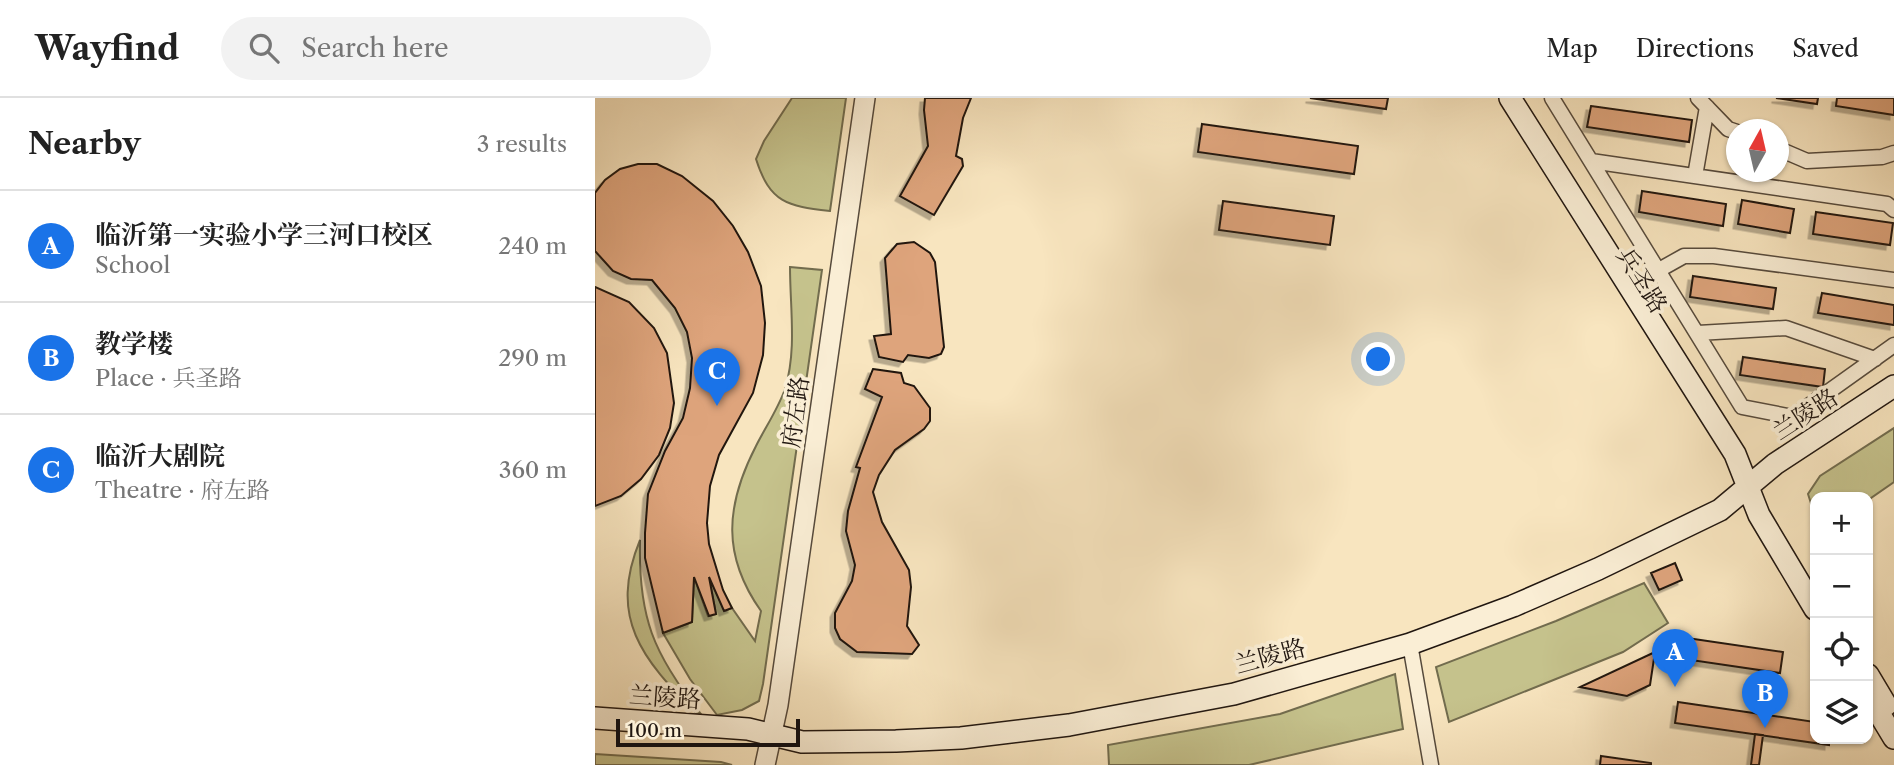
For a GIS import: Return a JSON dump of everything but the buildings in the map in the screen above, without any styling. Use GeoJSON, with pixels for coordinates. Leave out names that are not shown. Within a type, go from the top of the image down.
{"type":"FeatureCollection","features":[{"type":"Feature","properties":{"kind":"main road","name":"兵圣路"},"geometry":{"type":"LineString","coordinates":[[1498,98],[1723,461],[1768,510],[1810,581]]}},
{"type":"Feature","properties":{"kind":"main road","name":"兵圣路"},"geometry":{"type":"LineString","coordinates":[[1510,98],[1735,454],[1759,515],[1810,601]]}},
{"type":"Feature","properties":{"kind":"main road","name":"兰陵路"},"geometry":{"type":"LineString","coordinates":[[595,730],[746,741],[773,733],[801,741],[961,738],[1069,725],[1234,694],[1410,644],[1513,606],[1610,563],[1720,510],[1746,487],[1894,386]]}},
{"type":"Feature","properties":{"kind":"main road","name":"兰陵路"},"geometry":{"type":"LineString","coordinates":[[595,718],[773,733],[947,726],[1142,701],[1242,679],[1400,635],[1509,595],[1639,536],[1712,498],[1798,465],[1894,400]]}},
{"type":"Feature","properties":{"kind":"main road"},"geometry":{"type":"LineString","coordinates":[[1872,681],[1894,718]]}},
{"type":"Feature","properties":{"kind":"main road"},"geometry":{"type":"LineString","coordinates":[[1873,703],[1894,738]]}},
{"type":"Feature","properties":{"kind":"street","name":"府左路"},"geometry":{"type":"LineString","coordinates":[[765,765],[773,733],[772,705],[859,98]]}},
{"type":"Feature","properties":{"kind":"street","name":"府左路"},"geometry":{"type":"LineString","coordinates":[[771,765],[773,733],[865,98]]}},
{"type":"Feature","properties":{"kind":"street"},"geometry":{"type":"LineString","coordinates":[[1555,99],[1742,407],[1794,417],[1894,345]]}},
{"type":"Feature","properties":{"kind":"street"},"geometry":{"type":"LineString","coordinates":[[1695,176],[1703,102]]}},
{"type":"Feature","properties":{"kind":"street"},"geometry":{"type":"LineString","coordinates":[[1703,102],[1726,127]]}},
{"type":"Feature","properties":{"kind":"street"},"geometry":{"type":"LineString","coordinates":[[1789,153],[1807,161],[1882,157],[1894,153]]}},
{"type":"Feature","properties":{"kind":"street"},"geometry":{"type":"LineString","coordinates":[[1591,161],[1887,204],[1894,210]]}},
{"type":"Feature","properties":{"kind":"street"},"geometry":{"type":"LineString","coordinates":[[1659,270],[1684,256],[1714,256],[1894,280]]}},
{"type":"Feature","properties":{"kind":"street"},"geometry":{"type":"LineString","coordinates":[[1698,333],[1786,328],[1875,359]]}},
{"type":"Feature","properties":{"kind":"street"},"geometry":{"type":"LineString","coordinates":[[1410,644],[1431,765]]}},
{"type":"Feature","properties":{"kind":"shaded area"},"geometry":{"type":"Polygon","coordinates":[[[792,98],[846,98],[830,211],[802,207],[782,200],[767,185],[761,174],[756,159],[764,141],[792,98]]]}},
{"type":"Feature","properties":{"kind":"shaded area"},"geometry":{"type":"Polygon","coordinates":[[[790,267],[822,270],[763,684],[759,701],[742,710],[717,715],[690,679],[663,633],[692,622],[694,577],[708,616],[716,614],[709,577],[725,611],[732,608],[755,641],[761,611],[739,570],[732,530],[738,489],[756,446],[779,404],[789,374],[792,344],[790,267]]]}},
{"type":"Feature","properties":{"kind":"shaded area"},"geometry":{"type":"Polygon","coordinates":[[[1894,428],[1894,482],[1873,497],[1873,492],[1810,492],[1810,500],[1808,494],[1820,476],[1894,428]]]}},
{"type":"Feature","properties":{"kind":"shaded area"},"geometry":{"type":"Polygon","coordinates":[[[640,540],[642,591],[652,633],[671,672],[701,714],[696,713],[660,674],[636,636],[629,615],[628,592],[631,568],[640,540]]]}},
{"type":"Feature","properties":{"kind":"shaded area"},"geometry":{"type":"Polygon","coordinates":[[[1644,583],[1668,623],[1623,652],[1449,722],[1436,667],[1556,621],[1644,583]]]}},
{"type":"Feature","properties":{"kind":"shaded area"},"geometry":{"type":"Polygon","coordinates":[[[1395,674],[1403,729],[1249,765],[1109,765],[1108,745],[1280,714],[1395,674]]]}},
{"type":"Feature","properties":{"kind":"shaded area"},"geometry":{"type":"Polygon","coordinates":[[[595,754],[721,762],[732,765],[595,765],[595,754]]]}},
{"type":"Feature","properties":{"kind":"place","name":"临沂大剧院"},"geometry":{"type":"Point","coordinates":[717,406]}},
{"type":"Feature","properties":{"kind":"place","name":"临沂第一实验小学三河口校区"},"geometry":{"type":"Point","coordinates":[1675,687]}},
{"type":"Feature","properties":{"kind":"place","name":"教学楼"},"geometry":{"type":"Point","coordinates":[1765,728]}}]}
